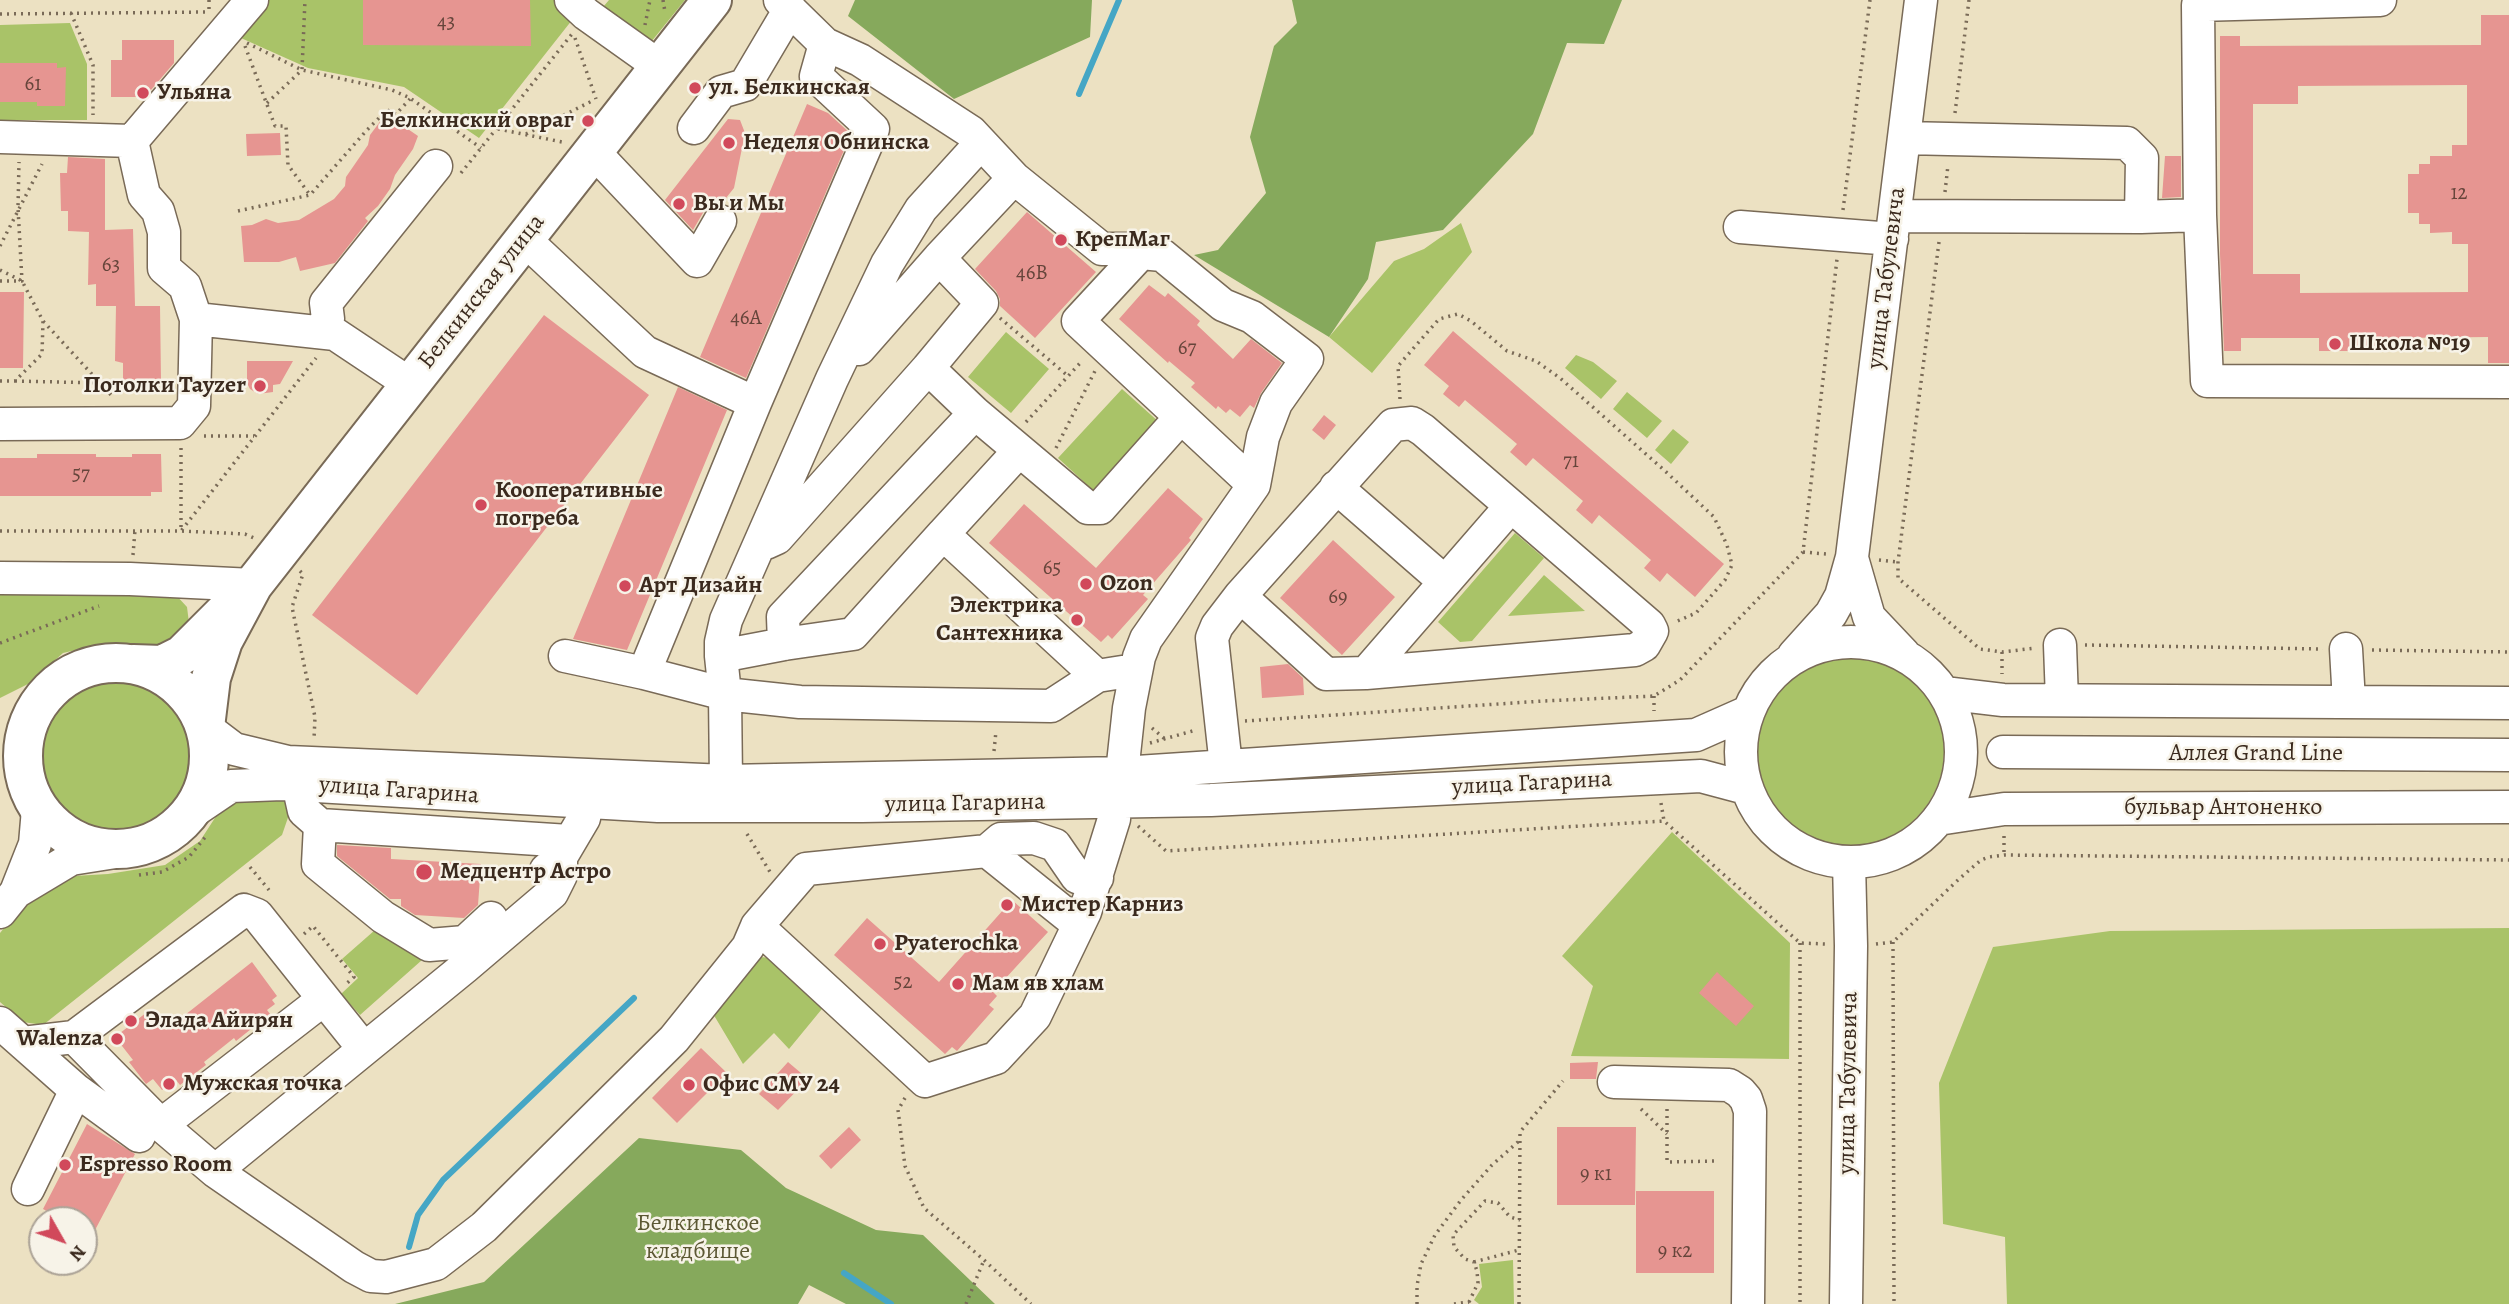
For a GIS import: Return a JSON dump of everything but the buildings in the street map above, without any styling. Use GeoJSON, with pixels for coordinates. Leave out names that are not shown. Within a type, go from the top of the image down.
{"type":"FeatureCollection","features":[{"type":"Feature","properties":{"kind":"main road","name":"Белкинская улица"},"geometry":{"type":"LineString","coordinates":[[133,664],[162,665],[182,655],[253,585],[524,239],[578,147],[659,66],[712,0]]}},
{"type":"Feature","properties":{"kind":"main road","name":"Белкинская улица"},"geometry":{"type":"LineString","coordinates":[[205,727],[211,678],[223,641],[253,585]]}},
{"type":"Feature","properties":{"kind":"main road"},"geometry":{"type":"LineString","coordinates":[[0,719],[8,717],[55,684],[79,670],[92,666],[105,663],[133,664],[157,672],[177,686],[194,704],[205,727],[209,749],[208,771],[202,793],[191,813],[173,831],[152,843],[128,849],[100,849],[74,841],[51,825],[36,806],[23,773],[23,740],[34,709],[55,684]]}},
{"type":"Feature","properties":{"kind":"main road"},"geometry":{"type":"LineString","coordinates":[[0,787],[36,806]]}},
{"type":"Feature","properties":{"kind":"street"},"geometry":{"type":"LineString","coordinates":[[132,141],[251,0]]}},
{"type":"Feature","properties":{"kind":"street"},"geometry":{"type":"LineString","coordinates":[[571,0],[586,14],[659,66]]}},
{"type":"Feature","properties":{"kind":"street","name":"улица Табулевича"},"geometry":{"type":"LineString","coordinates":[[1790,660],[1831,614],[1841,596],[1852,557],[1921,0]]}},
{"type":"Feature","properties":{"kind":"street"},"geometry":{"type":"LineString","coordinates":[[2380,0],[2198,5],[2200,215],[2207,381],[2509,382]]}},
{"type":"Feature","properties":{"kind":"street"},"geometry":{"type":"LineString","coordinates":[[694,128],[721,92],[745,85],[785,5],[825,44],[860,60],[971,132],[1014,178],[1102,249],[1130,249],[1162,255],[1223,305],[1252,317],[1307,359],[1276,403],[1263,437],[1254,485],[1146,639],[1135,670],[1119,786],[1097,878],[1085,912],[1035,1016],[996,1058],[925,1081],[757,926]]}},
{"type":"Feature","properties":{"kind":"street"},"geometry":{"type":"LineString","coordinates":[[644,673],[755,403],[873,130],[816,76],[825,44]]}},
{"type":"Feature","properties":{"kind":"street"},"geometry":{"type":"LineString","coordinates":[[10,137],[132,141]]}},
{"type":"Feature","properties":{"kind":"street"},"geometry":{"type":"LineString","coordinates":[[1904,138],[2127,143],[2142,158],[2141,217]]}},
{"type":"Feature","properties":{"kind":"street"},"geometry":{"type":"LineString","coordinates":[[0,424],[180,423],[194,406],[195,319],[185,286],[164,268],[164,232],[158,211],[144,195],[132,141]]}},
{"type":"Feature","properties":{"kind":"street"},"geometry":{"type":"LineString","coordinates":[[726,781],[725,694],[721,642],[726,620],[832,379],[887,264],[921,209],[981,143]]}},
{"type":"Feature","properties":{"kind":"street"},"geometry":{"type":"LineString","coordinates":[[578,147],[697,261],[720,221]]}},
{"type":"Feature","properties":{"kind":"street"},"geometry":{"type":"LineString","coordinates":[[322,331],[328,319],[326,303],[436,166]]}},
{"type":"Feature","properties":{"kind":"street"},"geometry":{"type":"LineString","coordinates":[[832,379],[1014,178]]}},
{"type":"Feature","properties":{"kind":"street"},"geometry":{"type":"LineString","coordinates":[[1740,227],[1840,236],[1893,228],[1942,216],[2200,215]]}},
{"type":"Feature","properties":{"kind":"street"},"geometry":{"type":"LineString","coordinates":[[524,239],[645,352],[755,403]]}},
{"type":"Feature","properties":{"kind":"street"},"geometry":{"type":"LineString","coordinates":[[1141,253],[1078,321],[1254,485]]}},
{"type":"Feature","properties":{"kind":"street"},"geometry":{"type":"LineString","coordinates":[[760,545],[777,538],[982,303],[967,284],[939,258]]}},
{"type":"Feature","properties":{"kind":"street"},"geometry":{"type":"LineString","coordinates":[[195,319],[335,334],[410,384]]}},
{"type":"Feature","properties":{"kind":"street"},"geometry":{"type":"LineString","coordinates":[[928,368],[1014,447],[1088,508],[1100,508],[1181,417]]}},
{"type":"Feature","properties":{"kind":"street"},"geometry":{"type":"LineString","coordinates":[[784,644],[783,617],[975,412]]}},
{"type":"Feature","properties":{"kind":"street"},"geometry":{"type":"LineString","coordinates":[[1226,766],[1212,638],[1226,612],[1240,596],[1336,487],[1393,425],[1412,423],[1423,430],[1649,625],[1652,631],[1644,645],[1635,650],[1366,673],[1326,674],[1240,596]]}},
{"type":"Feature","properties":{"kind":"street"},"geometry":{"type":"LineString","coordinates":[[721,656],[853,634],[943,534],[1014,447]]}},
{"type":"Feature","properties":{"kind":"street"},"geometry":{"type":"LineString","coordinates":[[1336,487],[1445,582]]}},
{"type":"Feature","properties":{"kind":"street"},"geometry":{"type":"LineString","coordinates":[[1366,673],[1511,506]]}},
{"type":"Feature","properties":{"kind":"street"},"geometry":{"type":"LineString","coordinates":[[943,534],[1097,676]]}},
{"type":"Feature","properties":{"kind":"street","name":"улица Табулевича"},"geometry":{"type":"LineString","coordinates":[[1852,557],[1868,617],[1908,657]]}},
{"type":"Feature","properties":{"kind":"street"},"geometry":{"type":"LineString","coordinates":[[0,578],[131,579],[253,585]]}},
{"type":"Feature","properties":{"kind":"street"},"geometry":{"type":"LineString","coordinates":[[1861,642],[1885,647],[1908,657],[1928,673],[1944,693],[1957,724],[1961,757],[1954,790],[1938,819],[1913,843],[1883,858],[1850,862],[1823,859],[1797,849],[1775,833],[1758,812],[1746,788],[1740,750],[1748,712],[1765,683],[1790,660],[1812,649],[1836,643],[1861,642]]}},
{"type":"Feature","properties":{"kind":"street"},"geometry":{"type":"LineString","coordinates":[[2060,645],[2062,700]]}},
{"type":"Feature","properties":{"kind":"street"},"geometry":{"type":"LineString","coordinates":[[2346,649],[2349,702]]}},
{"type":"Feature","properties":{"kind":"street"},"geometry":{"type":"LineString","coordinates":[[565,656],[725,694],[800,702],[1051,706],[1097,676],[1135,670]]}},
{"type":"Feature","properties":{"kind":"street"},"geometry":{"type":"LineString","coordinates":[[1944,693],[2003,699],[2509,703]]}},
{"type":"Feature","properties":{"kind":"street","name":"улица Гагарина"},"geometry":{"type":"LineString","coordinates":[[191,813],[231,786],[298,785],[658,806],[862,806],[1119,786],[1226,766],[1696,735],[1748,712]]}},
{"type":"Feature","properties":{"kind":"street","name":"улица Гагарина"},"geometry":{"type":"LineString","coordinates":[[205,727],[234,749],[288,762],[726,781],[1119,786],[1239,799],[1701,776],[1746,788]]}},
{"type":"Feature","properties":{"kind":"street","name":"Аллея Grand Line"},"geometry":{"type":"LineString","coordinates":[[2003,752],[2509,755]]}},
{"type":"Feature","properties":{"kind":"street"},"geometry":{"type":"LineString","coordinates":[[298,785],[304,811],[320,825],[416,831],[565,849]]}},
{"type":"Feature","properties":{"kind":"street"},"geometry":{"type":"LineString","coordinates":[[406,791],[407,808],[416,831]]}},
{"type":"Feature","properties":{"kind":"street"},"geometry":{"type":"LineString","coordinates":[[320,825],[318,864],[383,917],[429,945],[465,942],[565,849],[584,818],[587,803]]}},
{"type":"Feature","properties":{"kind":"street"},"geometry":{"type":"LineString","coordinates":[[8,902],[35,844],[36,806]]}},
{"type":"Feature","properties":{"kind":"street","name":"бульвар Антоненко"},"geometry":{"type":"LineString","coordinates":[[1938,819],[2004,809],[2509,807]]}},
{"type":"Feature","properties":{"kind":"street"},"geometry":{"type":"LineString","coordinates":[[11,1033],[76,1090],[150,1130],[215,1171],[354,1267],[371,1276],[386,1277],[436,1264],[484,1227],[674,1039],[748,947],[757,926],[806,869],[987,851],[1001,839],[1034,838],[1055,845],[1077,877],[1085,880],[1097,878]]}},
{"type":"Feature","properties":{"kind":"street"},"geometry":{"type":"LineString","coordinates":[[8,902],[71,859],[128,849]]}},
{"type":"Feature","properties":{"kind":"street"},"geometry":{"type":"LineString","coordinates":[[215,1171],[552,893],[561,875],[565,849]]}},
{"type":"Feature","properties":{"kind":"street"},"geometry":{"type":"LineString","coordinates":[[987,851],[1078,924]]}},
{"type":"Feature","properties":{"kind":"street","name":"улица Табулевича"},"geometry":{"type":"LineString","coordinates":[[1846,1304],[1850,862]]}},
{"type":"Feature","properties":{"kind":"street"},"geometry":{"type":"LineString","coordinates":[[11,1033],[74,1037],[244,910],[257,915],[364,1049]]}},
{"type":"Feature","properties":{"kind":"street"},"geometry":{"type":"LineString","coordinates":[[150,1130],[324,999]]}},
{"type":"Feature","properties":{"kind":"street"},"geometry":{"type":"LineString","coordinates":[[74,1037],[150,1130]]}},
{"type":"Feature","properties":{"kind":"street"},"geometry":{"type":"LineString","coordinates":[[1614,1082],[1729,1085],[1740,1092],[1748,1105],[1748,1304]]}},
{"type":"Feature","properties":{"kind":"street"},"geometry":{"type":"LineString","coordinates":[[28,1189],[76,1090]]}},
{"type":"Feature","properties":{"kind":"path"},"geometry":{"type":"LineString","coordinates":[[0,14],[209,12],[209,0]]}},
{"type":"Feature","properties":{"kind":"path"},"geometry":{"type":"LineString","coordinates":[[267,103],[302,70],[304,0]]}},
{"type":"Feature","properties":{"kind":"path"},"geometry":{"type":"LineString","coordinates":[[644,32],[650,0]]}},
{"type":"Feature","properties":{"kind":"path"},"geometry":{"type":"LineString","coordinates":[[1870,0],[1803,552],[1679,680],[1654,696],[1222,723],[1119,786],[1130,819],[1166,851],[1664,821],[1800,943],[1851,946],[1893,942],[1959,878],[1981,860],[1989,857],[2018,855],[2509,860]]}},
{"type":"Feature","properties":{"kind":"path"},"geometry":{"type":"LineString","coordinates":[[1969,0],[1898,578],[1980,649],[2002,652],[2060,645],[2509,652]]}},
{"type":"Feature","properties":{"kind":"path"},"geometry":{"type":"LineString","coordinates":[[71,13],[93,65],[93,139]]}},
{"type":"Feature","properties":{"kind":"path"},"geometry":{"type":"LineString","coordinates":[[573,32],[596,99]]}},
{"type":"Feature","properties":{"kind":"path"},"geometry":{"type":"LineString","coordinates":[[310,195],[288,164],[286,126],[275,126],[243,41],[302,70],[392,90],[410,99],[481,148]]}},
{"type":"Feature","properties":{"kind":"path"},"geometry":{"type":"LineString","coordinates":[[238,211],[310,195],[387,110],[396,114],[410,99]]}},
{"type":"Feature","properties":{"kind":"path"},"geometry":{"type":"LineString","coordinates":[[588,110],[596,99]]}},
{"type":"Feature","properties":{"kind":"path"},"geometry":{"type":"LineString","coordinates":[[525,134],[596,99]]}},
{"type":"Feature","properties":{"kind":"path"},"geometry":{"type":"LineString","coordinates":[[497,129],[578,147]]}},
{"type":"Feature","properties":{"kind":"path"},"geometry":{"type":"LineString","coordinates":[[10,137],[22,281],[43,321],[138,424]]}},
{"type":"Feature","properties":{"kind":"path"},"geometry":{"type":"LineString","coordinates":[[0,246],[46,156]]}},
{"type":"Feature","properties":{"kind":"path"},"geometry":{"type":"LineString","coordinates":[[0,270],[22,281]]}},
{"type":"Feature","properties":{"kind":"path"},"geometry":{"type":"LineString","coordinates":[[0,281],[22,281]]}},
{"type":"Feature","properties":{"kind":"path"},"geometry":{"type":"LineString","coordinates":[[982,303],[1068,376]]}},
{"type":"Feature","properties":{"kind":"path"},"geometry":{"type":"LineString","coordinates":[[1403,422],[1398,366],[1439,319],[1458,314],[1471,321],[1507,351],[1536,360],[1560,378],[1714,517],[1727,545],[1732,565],[1725,580],[1696,613],[1652,631]]}},
{"type":"Feature","properties":{"kind":"path"},"geometry":{"type":"LineString","coordinates":[[15,382],[42,354],[43,321]]}},
{"type":"Feature","properties":{"kind":"path"},"geometry":{"type":"LineString","coordinates":[[1014,447],[1068,376],[1103,344]]}},
{"type":"Feature","properties":{"kind":"path"},"geometry":{"type":"LineString","coordinates":[[1044,471],[1103,344]]}},
{"type":"Feature","properties":{"kind":"path"},"geometry":{"type":"LineString","coordinates":[[0,381],[100,383]]}},
{"type":"Feature","properties":{"kind":"path"},"geometry":{"type":"LineString","coordinates":[[180,423],[181,531],[245,534],[303,573],[292,607],[316,717],[314,748]]}},
{"type":"Feature","properties":{"kind":"path"},"geometry":{"type":"LineString","coordinates":[[747,834],[783,894]]}},
{"type":"Feature","properties":{"kind":"path"},"geometry":{"type":"LineString","coordinates":[[1893,942],[1894,1304]]}},
{"type":"Feature","properties":{"kind":"path"},"geometry":{"type":"LineString","coordinates":[[1800,943],[1800,1304]]}},
{"type":"Feature","properties":{"kind":"path"},"geometry":{"type":"LineString","coordinates":[[918,1075],[898,1110],[905,1166],[924,1208],[1031,1304]]}},
{"type":"Feature","properties":{"kind":"path"},"geometry":{"type":"LineString","coordinates":[[1519,1304],[1520,1132],[1563,1081]]}},
{"type":"Feature","properties":{"kind":"path"},"geometry":{"type":"LineString","coordinates":[[1667,1083],[1667,1162],[1717,1161]]}},
{"type":"Feature","properties":{"kind":"path"},"geometry":{"type":"LineString","coordinates":[[1640,1108],[1667,1135]]}},
{"type":"Feature","properties":{"kind":"path"},"geometry":{"type":"LineString","coordinates":[[1417,1304],[1421,1264],[1435,1235],[1492,1165],[1519,1141]]}},
{"type":"Feature","properties":{"kind":"path"},"geometry":{"type":"LineString","coordinates":[[1519,1250],[1474,1262],[1465,1259],[1454,1247],[1453,1235],[1485,1201],[1499,1203],[1510,1217],[1520,1220]]}},
{"type":"Feature","properties":{"kind":"path"},"geometry":{"type":"LineString","coordinates":[[966,1304],[985,1260]]}},
{"type":"Feature","properties":{"kind":"path"},"geometry":{"type":"LineString","coordinates":[[1454,1304],[1471,1303],[1478,1283],[1474,1262]]}},
{"type":"Feature","properties":{"kind":"green space"},"geometry":{"type":"Polygon","coordinates":[[[261,0],[560,0],[576,15],[479,138],[404,87],[308,68],[232,34],[261,0]]]}},
{"type":"Feature","properties":{"kind":"green space"},"geometry":{"type":"Polygon","coordinates":[[[609,0],[685,0],[651,42],[598,13],[609,0]]]}},
{"type":"Feature","properties":{"kind":"green space"},"geometry":{"type":"Polygon","coordinates":[[[855,0],[1092,0],[1090,37],[954,99],[848,16],[855,0]]]}},
{"type":"Feature","properties":{"kind":"green space"},"geometry":{"type":"Polygon","coordinates":[[[1292,0],[1622,0],[1604,44],[1567,43],[1533,134],[1443,230],[1376,242],[1368,279],[1329,337],[1194,255],[1218,250],[1266,193],[1250,137],[1274,46],[1297,23],[1292,0]]]}},
{"type":"Feature","properties":{"kind":"green space"},"geometry":{"type":"Polygon","coordinates":[[[70,23],[87,64],[87,120],[0,120],[0,25],[70,23]]]}},
{"type":"Feature","properties":{"kind":"green space"},"geometry":{"type":"Polygon","coordinates":[[[1461,223],[1472,252],[1372,373],[1329,337],[1394,261],[1424,249],[1461,223]]]}},
{"type":"Feature","properties":{"kind":"green space"},"geometry":{"type":"Polygon","coordinates":[[[1006,332],[1049,369],[1011,413],[968,377],[1006,332]]]}},
{"type":"Feature","properties":{"kind":"green space"},"geometry":{"type":"Polygon","coordinates":[[[1576,355],[1593,362],[1617,381],[1601,399],[1565,368],[1576,355]]]}},
{"type":"Feature","properties":{"kind":"green space"},"geometry":{"type":"Polygon","coordinates":[[[1122,389],[1160,423],[1096,493],[1058,458],[1122,389]]]}},
{"type":"Feature","properties":{"kind":"green space"},"geometry":{"type":"Polygon","coordinates":[[[1627,392],[1662,421],[1647,438],[1613,409],[1627,392]]]}},
{"type":"Feature","properties":{"kind":"green space"},"geometry":{"type":"Polygon","coordinates":[[[1673,429],[1689,442],[1671,464],[1655,450],[1673,429]]]}},
{"type":"Feature","properties":{"kind":"green space"},"geometry":{"type":"Polygon","coordinates":[[[1515,533],[1544,558],[1472,641],[1460,642],[1438,622],[1515,533]]]}},
{"type":"Feature","properties":{"kind":"green space"},"geometry":{"type":"Polygon","coordinates":[[[1544,575],[1585,611],[1508,616],[1544,575]]]}},
{"type":"Feature","properties":{"kind":"green space"},"geometry":{"type":"Polygon","coordinates":[[[0,592],[175,594],[187,607],[189,623],[164,650],[102,644],[63,653],[30,683],[0,698],[0,592]]]}},
{"type":"Feature","properties":{"kind":"green space"},"geometry":{"type":"Polygon","coordinates":[[[1849,656],[1885,663],[1916,684],[1937,715],[1944,751],[1937,787],[1916,818],[1885,839],[1849,846],[1813,839],[1782,818],[1761,787],[1754,751],[1761,715],[1782,684],[1813,663],[1849,656]]]}},
{"type":"Feature","properties":{"kind":"green space"},"geometry":{"type":"Polygon","coordinates":[[[116,682],[145,688],[170,705],[187,730],[193,759],[187,788],[170,813],[145,830],[116,836],[87,830],[62,813],[45,788],[39,759],[45,730],[62,705],[87,688],[116,682]]]}},
{"type":"Feature","properties":{"kind":"green space"},"geometry":{"type":"Polygon","coordinates":[[[289,799],[293,803],[282,835],[43,1025],[23,1022],[0,1002],[0,933],[36,889],[74,876],[165,865],[200,841],[222,807],[242,801],[289,799]]]}},
{"type":"Feature","properties":{"kind":"green space"},"geometry":{"type":"Polygon","coordinates":[[[1672,832],[1790,943],[1789,1059],[1571,1056],[1593,986],[1562,956],[1672,832]]]}},
{"type":"Feature","properties":{"kind":"green space"},"geometry":{"type":"Polygon","coordinates":[[[2509,928],[2509,1304],[2007,1304],[2005,1237],[1943,1224],[1939,1083],[1993,947],[2110,931],[2509,928]]]}},
{"type":"Feature","properties":{"kind":"green space"},"geometry":{"type":"Polygon","coordinates":[[[375,930],[422,960],[360,1015],[341,994],[358,978],[342,959],[375,930]]]}},
{"type":"Feature","properties":{"kind":"green space"},"geometry":{"type":"Polygon","coordinates":[[[761,957],[779,959],[826,1004],[789,1049],[774,1033],[743,1064],[712,1012],[761,957]]]}},
{"type":"Feature","properties":{"kind":"green space","name":"Белкинское кладбище"},"geometry":{"type":"Polygon","coordinates":[[[639,1138],[741,1150],[786,1188],[876,1230],[923,1235],[995,1304],[846,1304],[809,1285],[798,1304],[395,1304],[484,1282],[639,1138]]]}},
{"type":"Feature","properties":{"kind":"green space"},"geometry":{"type":"Polygon","coordinates":[[[1513,1260],[1514,1304],[1479,1304],[1474,1300],[1482,1287],[1479,1264],[1513,1260]]]}},
{"type":"Feature","properties":{"kind":"waterway"},"geometry":{"type":"LineString","coordinates":[[1079,94],[1119,0]]}},
{"type":"Feature","properties":{"kind":"waterway"},"geometry":{"type":"LineString","coordinates":[[409,1247],[418,1215],[443,1180],[634,998]]}},
{"type":"Feature","properties":{"kind":"waterway"},"geometry":{"type":"LineString","coordinates":[[844,1273],[891,1304]]}},
{"type":"Feature","properties":{"kind":"place","name":"ул. Белкинская"},"geometry":{"type":"Point","coordinates":[695,88]}},
{"type":"Feature","properties":{"kind":"place","name":"Ульяна"},"geometry":{"type":"Point","coordinates":[143,93]}},
{"type":"Feature","properties":{"kind":"place","name":"Белкинский овраг"},"geometry":{"type":"Point","coordinates":[588,121]}},
{"type":"Feature","properties":{"kind":"place","name":"Неделя Обнинска"},"geometry":{"type":"Point","coordinates":[729,143]}},
{"type":"Feature","properties":{"kind":"place","name":"Вы и Мы"},"geometry":{"type":"Point","coordinates":[679,204]}},
{"type":"Feature","properties":{"kind":"place","name":"КрепМаг"},"geometry":{"type":"Point","coordinates":[1061,240]}},
{"type":"Feature","properties":{"kind":"place","name":"Школа №19"},"geometry":{"type":"Point","coordinates":[2335,344]}},
{"type":"Feature","properties":{"kind":"place","name":"Потолки Tayzer"},"geometry":{"type":"Point","coordinates":[260,386]}},
{"type":"Feature","properties":{"kind":"place","name":"Кооперативные погреба"},"geometry":{"type":"Point","coordinates":[481,505]}},
{"type":"Feature","properties":{"kind":"place","name":"Ozon"},"geometry":{"type":"Point","coordinates":[1086,584]}},
{"type":"Feature","properties":{"kind":"place","name":"Арт Дизайн"},"geometry":{"type":"Point","coordinates":[625,586]}},
{"type":"Feature","properties":{"kind":"place","name":"Электрика Сантехника"},"geometry":{"type":"Point","coordinates":[1077,620]}},
{"type":"Feature","properties":{"kind":"place","name":"Медцентр Астро"},"geometry":{"type":"Point","coordinates":[424,872]}},
{"type":"Feature","properties":{"kind":"place","name":"Мистер Карниз"},"geometry":{"type":"Point","coordinates":[1007,905]}},
{"type":"Feature","properties":{"kind":"place","name":"Pyaterochka"},"geometry":{"type":"Point","coordinates":[880,944]}},
{"type":"Feature","properties":{"kind":"place","name":"Мам яв хлам"},"geometry":{"type":"Point","coordinates":[958,984]}},
{"type":"Feature","properties":{"kind":"place","name":"Элада Айирян"},"geometry":{"type":"Point","coordinates":[131,1021]}},
{"type":"Feature","properties":{"kind":"place","name":"Walenza"},"geometry":{"type":"Point","coordinates":[117,1039]}},
{"type":"Feature","properties":{"kind":"place","name":"Мужская точка"},"geometry":{"type":"Point","coordinates":[169,1084]}},
{"type":"Feature","properties":{"kind":"place","name":"Офис СМУ 24"},"geometry":{"type":"Point","coordinates":[689,1085]}},
{"type":"Feature","properties":{"kind":"place","name":"Espresso Room"},"geometry":{"type":"Point","coordinates":[65,1165]}}]}
